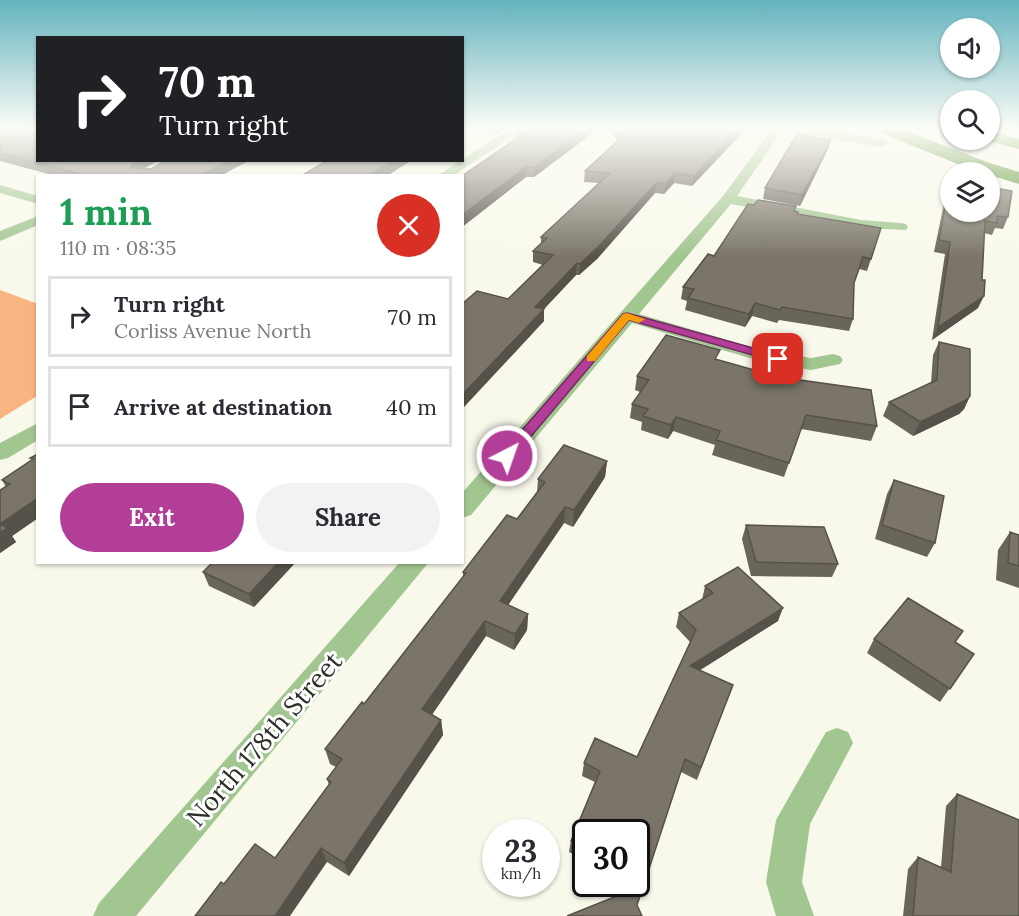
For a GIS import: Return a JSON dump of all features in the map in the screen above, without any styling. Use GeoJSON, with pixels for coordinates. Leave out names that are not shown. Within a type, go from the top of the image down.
{"type":"FeatureCollection","features":[{"type":"Feature","properties":{"kind":"highway"},"geometry":{"type":"LineString","coordinates":[[999,172],[1019,178]]}},
{"type":"Feature","properties":{"kind":"street"},"geometry":{"type":"LineString","coordinates":[[464,507],[728,199],[747,172]]}},
{"type":"Feature","properties":{"kind":"street"},"geometry":{"type":"LineString","coordinates":[[0,189],[36,199]]}},
{"type":"Feature","properties":{"kind":"street"},"geometry":{"type":"LineString","coordinates":[[728,199],[861,224],[901,227]]}},
{"type":"Feature","properties":{"kind":"street"},"geometry":{"type":"LineString","coordinates":[[0,236],[36,221]]}},
{"type":"Feature","properties":{"kind":"street"},"geometry":{"type":"LineString","coordinates":[[627,316],[763,356],[811,364],[833,360]]}},
{"type":"Feature","properties":{"kind":"street"},"geometry":{"type":"LineString","coordinates":[[0,453],[36,431]]}},
{"type":"Feature","properties":{"kind":"street","name":"North 178th Street"},"geometry":{"type":"LineString","coordinates":[[112,916],[414,564]]}},
{"type":"Feature","properties":{"kind":"street"},"geometry":{"type":"LineString","coordinates":[[795,916],[784,882],[793,820],[837,743]]}},
{"type":"Feature","properties":{"kind":"shaded area"},"geometry":{"type":"Polygon","coordinates":[[[0,290],[36,303],[36,397],[0,419],[0,290]]]}},
{"type":"Feature","properties":{"kind":"building"},"geometry":{"type":"Polygon","coordinates":[[[72,172],[207,172],[203,174],[80,174],[72,172]]]}},
{"type":"Feature","properties":{"kind":"building"},"geometry":{"type":"Polygon","coordinates":[[[308,172],[375,172],[371,174],[304,174],[308,172]]]}},
{"type":"Feature","properties":{"kind":"building"},"geometry":{"type":"Polygon","coordinates":[[[468,172],[520,172],[464,214],[464,175],[468,172]]]}},
{"type":"Feature","properties":{"kind":"building"},"geometry":{"type":"Polygon","coordinates":[[[594,172],[698,172],[694,176],[675,173],[665,184],[657,182],[598,247],[580,264],[577,263],[535,307],[544,309],[464,393],[464,302],[477,291],[508,299],[553,255],[533,251],[547,238],[541,237],[610,173],[594,172]]]}},
{"type":"Feature","properties":{"kind":"building"},"geometry":{"type":"Polygon","coordinates":[[[775,172],[814,172],[802,195],[765,188],[775,172]]]}},
{"type":"Feature","properties":{"kind":"building"},"geometry":{"type":"Polygon","coordinates":[[[1000,189],[1012,191],[1008,217],[1000,216],[1000,189]]]}},
{"type":"Feature","properties":{"kind":"building"},"geometry":{"type":"Polygon","coordinates":[[[758,200],[796,206],[794,211],[798,212],[797,214],[881,228],[871,259],[863,257],[854,283],[853,319],[782,307],[780,310],[755,303],[749,314],[688,298],[694,289],[683,287],[708,254],[714,256],[748,204],[754,205],[758,200]]]}},
{"type":"Feature","properties":{"kind":"building"},"geometry":{"type":"Polygon","coordinates":[[[942,222],[985,222],[982,280],[985,280],[984,296],[938,327],[950,242],[939,240],[942,222]]]}},
{"type":"Feature","properties":{"kind":"building"},"geometry":{"type":"Polygon","coordinates":[[[666,335],[720,350],[715,359],[779,377],[871,390],[877,426],[806,415],[789,463],[716,440],[720,431],[676,417],[671,425],[643,416],[648,409],[632,404],[649,380],[637,376],[666,335]]]}},
{"type":"Feature","properties":{"kind":"building"},"geometry":{"type":"Polygon","coordinates":[[[939,342],[970,349],[970,396],[920,422],[889,402],[937,380],[939,342]]]}},
{"type":"Feature","properties":{"kind":"building"},"geometry":{"type":"Polygon","coordinates":[[[564,445],[607,461],[574,510],[565,507],[500,601],[528,614],[515,634],[485,621],[422,709],[441,720],[344,863],[321,848],[275,916],[195,916],[255,844],[275,858],[331,782],[327,779],[342,759],[325,749],[362,702],[364,704],[466,573],[463,572],[507,515],[517,519],[545,482],[538,479],[564,445]]]}},
{"type":"Feature","properties":{"kind":"building"},"geometry":{"type":"Polygon","coordinates":[[[36,455],[36,499],[0,524],[0,490],[10,484],[2,480],[36,455]]]}},
{"type":"Feature","properties":{"kind":"building"},"geometry":{"type":"Polygon","coordinates":[[[894,480],[944,496],[935,543],[882,525],[894,480]]]}},
{"type":"Feature","properties":{"kind":"building"},"geometry":{"type":"Polygon","coordinates":[[[0,524],[7,528],[0,533],[0,524]]]}},
{"type":"Feature","properties":{"kind":"building"},"geometry":{"type":"Polygon","coordinates":[[[746,525],[824,527],[838,564],[756,562],[746,525]]]}},
{"type":"Feature","properties":{"kind":"building"},"geometry":{"type":"Polygon","coordinates":[[[1010,532],[1019,535],[1019,566],[1008,563],[1010,532]]]}},
{"type":"Feature","properties":{"kind":"building"},"geometry":{"type":"Polygon","coordinates":[[[211,564],[277,564],[249,594],[203,572],[211,564]]]}},
{"type":"Feature","properties":{"kind":"building"},"geometry":{"type":"Polygon","coordinates":[[[738,567],[783,608],[690,666],[733,685],[701,767],[685,759],[650,866],[650,819],[580,819],[600,771],[584,763],[595,738],[637,757],[696,630],[679,613],[713,593],[705,586],[738,567]]]}},
{"type":"Feature","properties":{"kind":"building"},"geometry":{"type":"Polygon","coordinates":[[[908,598],[963,631],[955,642],[974,654],[950,689],[874,639],[908,598]]]}},
{"type":"Feature","properties":{"kind":"building"},"geometry":{"type":"Polygon","coordinates":[[[957,794],[1019,820],[1019,916],[913,916],[918,857],[951,872],[957,794]]]}},
{"type":"Feature","properties":{"kind":"building"},"geometry":{"type":"Polygon","coordinates":[[[614,897],[640,897],[637,905],[642,916],[567,916],[614,897]]]}},
{"type":"Feature","properties":{"kind":"slow traffic"},"geometry":{"type":"LineString","coordinates":[[591,358],[627,316],[639,319]]}},
{"type":"Feature","properties":{"kind":"route"},"geometry":{"type":"LineString","coordinates":[[507,456],[627,316],[778,359]]}}]}
